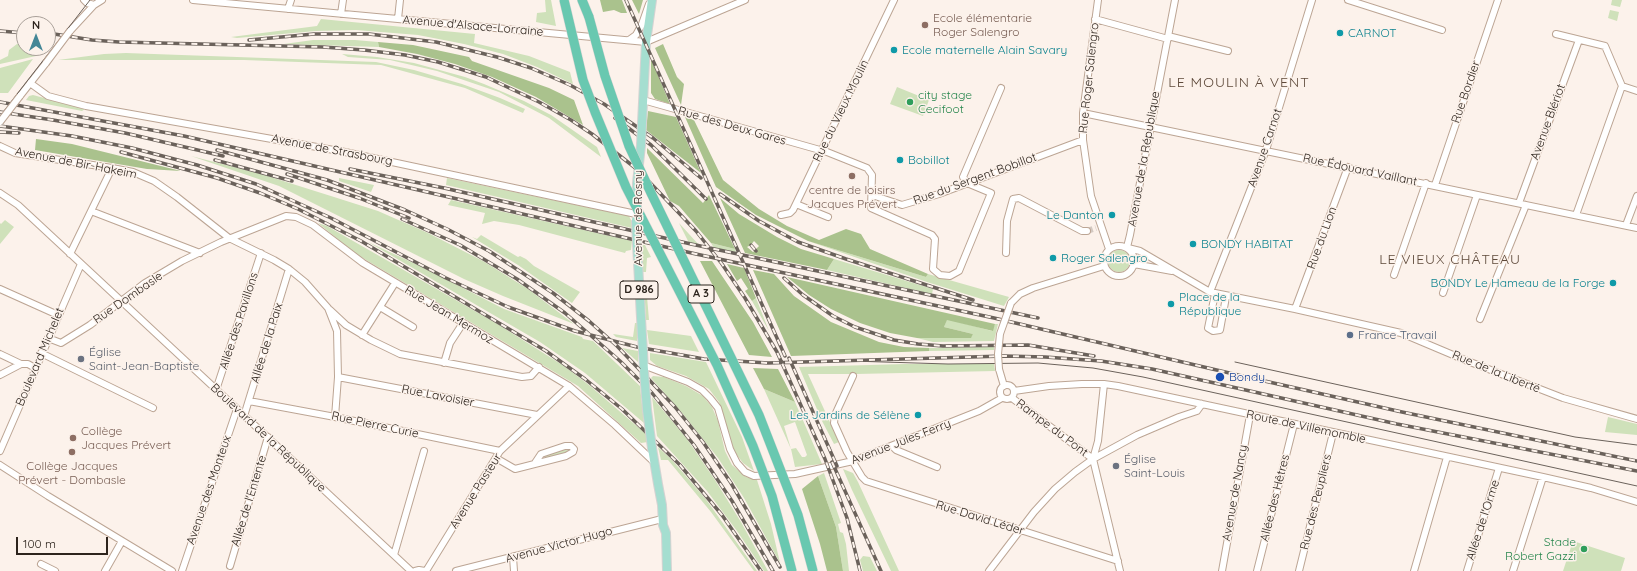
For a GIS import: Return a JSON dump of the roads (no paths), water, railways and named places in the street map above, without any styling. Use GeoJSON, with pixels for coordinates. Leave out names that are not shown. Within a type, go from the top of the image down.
{"type":"FeatureCollection","features":[{"type":"Feature","properties":{"kind":"highway","name":"A 3"},"geometry":{"type":"LineString","coordinates":[[564,0],[584,80],[595,112],[626,187],[717,365],[753,446],[772,496],[792,571]]}},
{"type":"Feature","properties":{"kind":"highway","name":"A 3"},"geometry":{"type":"LineString","coordinates":[[582,0],[589,16],[605,76],[630,146],[651,193],[759,415],[798,515],[813,571]]}},
{"type":"Feature","properties":{"kind":"highway"},"geometry":{"type":"LineString","coordinates":[[589,0],[589,16]]}},
{"type":"Feature","properties":{"kind":"main road","name":"Avenue de Rosny"},"geometry":{"type":"LineString","coordinates":[[651,0],[646,42],[644,100],[637,183],[636,217],[647,410],[662,505],[661,528],[667,571]]}},
{"type":"Feature","properties":{"kind":"street"},"geometry":{"type":"LineString","coordinates":[[0,122],[70,31],[94,4],[102,0]]}},
{"type":"Feature","properties":{"kind":"street","name":"Avenue d'Alsace-Lorraine"},"geometry":{"type":"LineString","coordinates":[[194,0],[646,42],[744,0]]}},
{"type":"Feature","properties":{"kind":"street"},"geometry":{"type":"LineString","coordinates":[[288,9],[292,0]]}},
{"type":"Feature","properties":{"kind":"street"},"geometry":{"type":"LineString","coordinates":[[341,14],[343,0]]}},
{"type":"Feature","properties":{"kind":"street"},"geometry":{"type":"LineString","coordinates":[[398,19],[400,0]]}},
{"type":"Feature","properties":{"kind":"street"},"geometry":{"type":"LineString","coordinates":[[629,40],[636,35],[651,0]]}},
{"type":"Feature","properties":{"kind":"street","name":"Rue du Vieux Moulin"},"geometry":{"type":"LineString","coordinates":[[781,215],[790,213],[793,210],[894,0]]}},
{"type":"Feature","properties":{"kind":"street","name":"Rue Roger Salengro"},"geometry":{"type":"LineString","coordinates":[[1098,0],[1083,113],[1083,140],[1091,196],[1098,227],[1109,249]]}},
{"type":"Feature","properties":{"kind":"street","name":"Avenue de la République"},"geometry":{"type":"LineString","coordinates":[[1127,248],[1175,0]]}},
{"type":"Feature","properties":{"kind":"street","name":"Avenue Carnot"},"geometry":{"type":"LineString","coordinates":[[1226,296],[1220,330],[1213,331],[1208,328],[1212,293],[1266,150],[1312,0]]}},
{"type":"Feature","properties":{"kind":"street"},"geometry":{"type":"LineString","coordinates":[[1348,0],[1442,30]]}},
{"type":"Feature","properties":{"kind":"street","name":"Rue Bordier"},"geometry":{"type":"LineString","coordinates":[[1435,185],[1498,0]]}},
{"type":"Feature","properties":{"kind":"street"},"geometry":{"type":"LineString","coordinates":[[83,16],[85,1],[94,4]]}},
{"type":"Feature","properties":{"kind":"street"},"geometry":{"type":"LineString","coordinates":[[1095,19],[1228,51]]}},
{"type":"Feature","properties":{"kind":"street"},"geometry":{"type":"LineString","coordinates":[[1556,34],[1605,46],[1622,86],[1576,215]]}},
{"type":"Feature","properties":{"kind":"street","name":"Avenue Blériot"},"geometry":{"type":"LineString","coordinates":[[1519,203],[1579,40]]}},
{"type":"Feature","properties":{"kind":"street","name":"Avenue de Strasbourg"},"geometry":{"type":"LineString","coordinates":[[30,83],[48,96],[86,106],[345,152],[636,217]]}},
{"type":"Feature","properties":{"kind":"street"},"geometry":{"type":"LineString","coordinates":[[1622,86],[1637,91]]}},
{"type":"Feature","properties":{"kind":"street"},"geometry":{"type":"LineString","coordinates":[[822,151],[867,168],[872,175],[873,193],[871,208],[932,234],[935,239],[933,269],[940,275],[950,276],[959,271],[991,193],[967,183],[963,177],[1002,88]]}},
{"type":"Feature","properties":{"kind":"street","name":"Rue des Deux Gares"},"geometry":{"type":"LineString","coordinates":[[644,100],[822,151]]}},
{"type":"Feature","properties":{"kind":"street","name":"Rue Édouard Vaillant"},"geometry":{"type":"LineString","coordinates":[[1083,113],[1637,228]]}},
{"type":"Feature","properties":{"kind":"street","name":"Rue du Sergent Bobillot"},"geometry":{"type":"LineString","coordinates":[[873,193],[882,199],[902,205],[967,183],[1083,140]]}},
{"type":"Feature","properties":{"kind":"street","name":"Avenue de Bir-Hakeim"},"geometry":{"type":"LineString","coordinates":[[0,146],[15,153],[133,172],[154,181],[229,238],[261,253],[289,269],[305,282],[328,308]]}},
{"type":"Feature","properties":{"kind":"street","name":"Rue du Lion"},"geometry":{"type":"LineString","coordinates":[[1295,309],[1348,167]]}},
{"type":"Feature","properties":{"kind":"street"},"geometry":{"type":"LineString","coordinates":[[70,254],[112,168]]}},
{"type":"Feature","properties":{"kind":"street"},"geometry":{"type":"LineString","coordinates":[[1394,275],[1426,183]]}},
{"type":"Feature","properties":{"kind":"street","name":"Boulevard de la République"},"geometry":{"type":"LineString","coordinates":[[0,193],[18,205],[411,571]]}},
{"type":"Feature","properties":{"kind":"street"},"geometry":{"type":"LineString","coordinates":[[1443,293],[1477,195]]}},
{"type":"Feature","properties":{"kind":"street"},"geometry":{"type":"LineString","coordinates":[[1626,225],[1637,196]]}},
{"type":"Feature","properties":{"kind":"street"},"geometry":{"type":"LineString","coordinates":[[1006,253],[1007,221],[1012,199],[1019,198],[1082,231],[1087,231]]}},
{"type":"Feature","properties":{"kind":"street"},"geometry":{"type":"LineString","coordinates":[[796,204],[828,217]]}},
{"type":"Feature","properties":{"kind":"street"},"geometry":{"type":"LineString","coordinates":[[1480,319],[1526,205]]}},
{"type":"Feature","properties":{"kind":"street"},"geometry":{"type":"LineString","coordinates":[[91,211],[200,253]]}},
{"type":"Feature","properties":{"kind":"street","name":"Rue Jean Mermoz"},"geometry":{"type":"LineString","coordinates":[[229,238],[286,216],[296,216],[313,225],[363,263],[395,283],[569,386],[654,462]]}},
{"type":"Feature","properties":{"kind":"street","name":"Rue Dombasle"},"geometry":{"type":"LineString","coordinates":[[48,338],[61,343],[90,325],[145,284],[229,238]]}},
{"type":"Feature","properties":{"kind":"street"},"geometry":{"type":"LineString","coordinates":[[1117,245],[1127,248],[1134,255],[1134,264],[1130,272],[1123,276],[1110,273],[1104,266],[1104,257],[1109,249],[1117,245]]}},
{"type":"Feature","properties":{"kind":"street","name":"Rue de la Liberté"},"geometry":{"type":"LineString","coordinates":[[1127,248],[1140,250],[1212,293],[1226,296],[1231,295],[1401,333],[1465,360],[1563,398],[1637,419]]}},
{"type":"Feature","properties":{"kind":"street","name":"Allée des Pavillons"},"geometry":{"type":"LineString","coordinates":[[216,390],[261,253]]}},
{"type":"Feature","properties":{"kind":"street","name":"Boulevard Michelet"},"geometry":{"type":"LineString","coordinates":[[0,450],[81,264]]}},
{"type":"Feature","properties":{"kind":"street","name":"Rue de la Liberté"},"geometry":{"type":"LineString","coordinates":[[1134,264],[1174,271]]}},
{"type":"Feature","properties":{"kind":"street"},"geometry":{"type":"LineString","coordinates":[[1004,386],[999,369],[999,340],[1005,317],[1011,303],[1020,294],[1033,288],[1104,266]]}},
{"type":"Feature","properties":{"kind":"street","name":"Allée de la Paix"},"geometry":{"type":"LineString","coordinates":[[244,416],[289,269]]}},
{"type":"Feature","properties":{"kind":"street"},"geometry":{"type":"LineString","coordinates":[[362,335],[395,283]]}},
{"type":"Feature","properties":{"kind":"street"},"geometry":{"type":"LineString","coordinates":[[0,289],[58,315]]}},
{"type":"Feature","properties":{"kind":"street"},"geometry":{"type":"LineString","coordinates":[[380,307],[413,327]]}},
{"type":"Feature","properties":{"kind":"street"},"geometry":{"type":"LineString","coordinates":[[328,308],[346,325],[362,335],[400,354],[522,377],[531,376],[539,367]]}},
{"type":"Feature","properties":{"kind":"street"},"geometry":{"type":"LineString","coordinates":[[328,308],[337,331],[338,377],[335,417]]}},
{"type":"Feature","properties":{"kind":"street"},"geometry":{"type":"LineString","coordinates":[[444,363],[450,343],[463,323]]}},
{"type":"Feature","properties":{"kind":"street"},"geometry":{"type":"LineString","coordinates":[[337,331],[346,325]]}},
{"type":"Feature","properties":{"kind":"street"},"geometry":{"type":"LineString","coordinates":[[41,353],[153,408]]}},
{"type":"Feature","properties":{"kind":"street"},"geometry":{"type":"LineString","coordinates":[[0,354],[20,364],[28,364],[35,368]]}},
{"type":"Feature","properties":{"kind":"street"},"geometry":{"type":"LineString","coordinates":[[0,375],[20,364]]}},
{"type":"Feature","properties":{"kind":"street","name":"Avenue Jules Ferry"},"geometry":{"type":"LineString","coordinates":[[644,368],[688,382],[702,390],[718,408],[733,456],[737,463],[745,472],[754,476],[795,474],[853,461],[979,411],[1002,398]]}},
{"type":"Feature","properties":{"kind":"street","name":"Rue David Léder"},"geometry":{"type":"LineString","coordinates":[[854,376],[835,415],[834,423],[847,452],[862,477],[870,483],[1118,561]]}},
{"type":"Feature","properties":{"kind":"street","name":"Rue Lavoisier"},"geometry":{"type":"LineString","coordinates":[[338,377],[537,415]]}},
{"type":"Feature","properties":{"kind":"street"},"geometry":{"type":"LineString","coordinates":[[1104,384],[1098,441],[1093,459],[1120,571]]}},
{"type":"Feature","properties":{"kind":"street","name":"Route de Villemomble"},"geometry":{"type":"LineString","coordinates":[[1014,390],[1049,386],[1104,384],[1543,477],[1637,502]]}},
{"type":"Feature","properties":{"kind":"street","name":"Avenue Pasteur"},"geometry":{"type":"LineString","coordinates":[[426,571],[500,451],[569,386]]}},
{"type":"Feature","properties":{"kind":"street"},"geometry":{"type":"LineString","coordinates":[[1004,386],[1009,386],[1014,390],[1012,398],[1002,398],[1000,391],[1004,386]]}},
{"type":"Feature","properties":{"kind":"street","name":"Rampe du Pont"},"geometry":{"type":"LineString","coordinates":[[1012,398],[1093,459]]}},
{"type":"Feature","properties":{"kind":"street","name":"Rue Pierre Curie"},"geometry":{"type":"LineString","coordinates":[[249,401],[500,451]]}},
{"type":"Feature","properties":{"kind":"street"},"geometry":{"type":"LineString","coordinates":[[989,571],[1050,494],[1093,459],[1137,435],[1197,411],[1202,404]]}},
{"type":"Feature","properties":{"kind":"street","name":"Avenue des Monteux"},"geometry":{"type":"LineString","coordinates":[[182,571],[237,409]]}},
{"type":"Feature","properties":{"kind":"street","name":"Avenue de Nancy"},"geometry":{"type":"LineString","coordinates":[[1222,571],[1250,414]]}},
{"type":"Feature","properties":{"kind":"street","name":"Allée des Hêtres"},"geometry":{"type":"LineString","coordinates":[[1257,571],[1294,424]]}},
{"type":"Feature","properties":{"kind":"street","name":"Rue des Peupliers"},"geometry":{"type":"LineString","coordinates":[[1299,571],[1333,433]]}},
{"type":"Feature","properties":{"kind":"street","name":"Allée de l'Entente"},"geometry":{"type":"LineString","coordinates":[[230,566],[268,437]]}},
{"type":"Feature","properties":{"kind":"street"},"geometry":{"type":"LineString","coordinates":[[496,458],[515,469],[535,464],[566,456],[573,452],[574,449],[571,446],[565,446],[541,454],[535,464]]}},
{"type":"Feature","properties":{"kind":"street"},"geometry":{"type":"LineString","coordinates":[[892,446],[896,450],[937,467]]}},
{"type":"Feature","properties":{"kind":"street"},"geometry":{"type":"LineString","coordinates":[[394,555],[424,451]]}},
{"type":"Feature","properties":{"kind":"street"},"geometry":{"type":"LineString","coordinates":[[1414,571],[1447,457]]}},
{"type":"Feature","properties":{"kind":"street"},"geometry":{"type":"LineString","coordinates":[[0,465],[172,571]]}},
{"type":"Feature","properties":{"kind":"street","name":"Allée de l'Orme"},"geometry":{"type":"LineString","coordinates":[[1467,571],[1500,468]]}},
{"type":"Feature","properties":{"kind":"street"},"geometry":{"type":"LineString","coordinates":[[1513,571],[1543,477]]}},
{"type":"Feature","properties":{"kind":"street","name":"Route de Villemomble"},"geometry":{"type":"LineString","coordinates":[[1596,490],[1602,489],[1637,498]]}},
{"type":"Feature","properties":{"kind":"street","name":"Avenue Victor Hugo"},"geometry":{"type":"LineString","coordinates":[[456,571],[662,519]]}},
{"type":"Feature","properties":{"kind":"street"},"geometry":{"type":"LineString","coordinates":[[105,571],[122,541]]}},
{"type":"Feature","properties":{"kind":"street"},"geometry":{"type":"LineString","coordinates":[[513,557],[514,571]]}},
{"type":"Feature","properties":{"kind":"street"},"geometry":{"type":"LineString","coordinates":[[41,564],[55,571]]}},
{"type":"Feature","properties":{"kind":"street"},"geometry":{"type":"LineString","coordinates":[[415,571],[426,571]]}},
{"type":"Feature","properties":{"kind":"tunnel"},"geometry":{"type":"LineString","coordinates":[[1087,231],[1096,228]]}},
{"type":"Feature","properties":{"kind":"tram line"},"geometry":{"type":"LineString","coordinates":[[0,116],[90,0]]}},
{"type":"Feature","properties":{"kind":"tram line"},"geometry":{"type":"LineString","coordinates":[[851,361],[948,364],[1038,363],[1093,368],[1143,377],[1637,486]]}},
{"type":"Feature","properties":{"kind":"tram line"},"geometry":{"type":"LineString","coordinates":[[1235,362],[1575,437],[1637,445]]}},
{"type":"Feature","properties":{"kind":"railway"},"geometry":{"type":"LineString","coordinates":[[626,0],[785,356]]}},
{"type":"Feature","properties":{"kind":"railway"},"geometry":{"type":"LineString","coordinates":[[0,31],[16,32]]}},
{"type":"Feature","properties":{"kind":"railway"},"geometry":{"type":"LineString","coordinates":[[56,34],[92,40],[119,42],[323,47],[405,55],[438,62],[486,77],[539,102],[592,134],[638,170],[696,231],[722,264],[745,298],[777,352],[825,459],[847,518],[860,571]]}},
{"type":"Feature","properties":{"kind":"railway"},"geometry":{"type":"LineString","coordinates":[[249,40],[314,34],[369,34],[436,42],[497,57],[531,68],[570,85],[604,104],[653,138],[701,178]]}},
{"type":"Feature","properties":{"kind":"railway"},"geometry":{"type":"LineString","coordinates":[[0,102],[184,136],[696,254],[994,318],[1402,412],[1637,461]]}},
{"type":"Feature","properties":{"kind":"railway"},"geometry":{"type":"LineString","coordinates":[[0,112],[125,133],[223,156]]}},
{"type":"Feature","properties":{"kind":"railway"},"geometry":{"type":"LineString","coordinates":[[615,118],[651,145],[706,199]]}},
{"type":"Feature","properties":{"kind":"railway"},"geometry":{"type":"LineString","coordinates":[[0,126],[72,136],[132,148],[197,165],[256,184],[331,218],[446,278],[508,307],[575,331],[637,347],[704,359],[768,363],[1004,356],[1101,361],[1152,369],[1397,424],[1637,471]]}},
{"type":"Feature","properties":{"kind":"railway"},"geometry":{"type":"LineString","coordinates":[[0,132],[19,133]]}},
{"type":"Feature","properties":{"kind":"railway"},"geometry":{"type":"LineString","coordinates":[[217,150],[327,180],[405,210],[447,229],[489,251],[553,293],[589,321],[617,346],[675,407],[703,442],[731,483],[780,567]]}},
{"type":"Feature","properties":{"kind":"railway"},"geometry":{"type":"LineString","coordinates":[[121,152],[217,178],[260,193],[298,209],[361,241],[546,351],[585,379],[622,409],[680,465],[722,515],[761,571]]}},
{"type":"Feature","properties":{"kind":"railway"},"geometry":{"type":"LineString","coordinates":[[215,160],[292,181]]}},
{"type":"Feature","properties":{"kind":"railway"},"geometry":{"type":"LineString","coordinates":[[350,169],[444,188],[691,244],[1038,318]]}},
{"type":"Feature","properties":{"kind":"railway"},"geometry":{"type":"LineString","coordinates":[[287,174],[359,198],[409,218]]}},
{"type":"Feature","properties":{"kind":"railway"},"geometry":{"type":"LineString","coordinates":[[720,194],[759,221],[798,242],[973,300]]}},
{"type":"Feature","properties":{"kind":"railway"},"geometry":{"type":"LineString","coordinates":[[402,219],[460,245],[517,279],[565,313],[620,361],[652,393],[694,445],[732,501],[773,571]]}},
{"type":"Feature","properties":{"kind":"railway"},"geometry":{"type":"LineString","coordinates":[[751,245],[756,251]]}},
{"type":"Feature","properties":{"kind":"railway"},"geometry":{"type":"LineString","coordinates":[[784,278],[803,295],[833,316],[855,327],[894,340],[943,346],[1028,345],[1094,356]]}},
{"type":"Feature","properties":{"kind":"railway"},"geometry":{"type":"LineString","coordinates":[[789,358],[837,466]]}},
{"type":"Feature","properties":{"kind":"railway"},"geometry":{"type":"LineString","coordinates":[[832,462],[881,571]]}},
{"type":"Feature","properties":{"kind":"place","name":"Ecole élémentarie Roger Salengro"},"geometry":{"type":"Point","coordinates":[925,25]}},
{"type":"Feature","properties":{"kind":"place","name":"CARNOT"},"geometry":{"type":"Point","coordinates":[1340,33]}},
{"type":"Feature","properties":{"kind":"place","name":"Ecole maternelle Alain Savary"},"geometry":{"type":"Point","coordinates":[894,50]}},
{"type":"Feature","properties":{"kind":"place","name":"city stage Cecifoot"},"geometry":{"type":"Point","coordinates":[910,102]}},
{"type":"Feature","properties":{"kind":"place","name":"Bobillot"},"geometry":{"type":"Point","coordinates":[900,160]}},
{"type":"Feature","properties":{"kind":"place","name":"centre de loisirs Jacques Prévert"},"geometry":{"type":"Point","coordinates":[852,176]}},
{"type":"Feature","properties":{"kind":"place","name":"Le Danton"},"geometry":{"type":"Point","coordinates":[1112,215]}},
{"type":"Feature","properties":{"kind":"place","name":"BONDY HABITAT"},"geometry":{"type":"Point","coordinates":[1193,244]}},
{"type":"Feature","properties":{"kind":"place","name":"Roger Salengro"},"geometry":{"type":"Point","coordinates":[1053,258]}},
{"type":"Feature","properties":{"kind":"place","name":"BONDY Le Hameau de la Forge"},"geometry":{"type":"Point","coordinates":[1613,283]}},
{"type":"Feature","properties":{"kind":"place","name":"Place de la République"},"geometry":{"type":"Point","coordinates":[1171,304]}},
{"type":"Feature","properties":{"kind":"place","name":"France Travail"},"geometry":{"type":"Point","coordinates":[1350,335]}},
{"type":"Feature","properties":{"kind":"place","name":"Église Saint-Jean-Baptiste"},"geometry":{"type":"Point","coordinates":[81,359]}},
{"type":"Feature","properties":{"kind":"place","name":"Bondy"},"geometry":{"type":"Point","coordinates":[1220,377]}},
{"type":"Feature","properties":{"kind":"place","name":"Les Jardins de Sélène"},"geometry":{"type":"Point","coordinates":[918,415]}},
{"type":"Feature","properties":{"kind":"place","name":"Collège Jacques Prévert"},"geometry":{"type":"Point","coordinates":[73,438]}},
{"type":"Feature","properties":{"kind":"place","name":"Collège Jacques Prévert - Dombasle"},"geometry":{"type":"Point","coordinates":[72,452]}},
{"type":"Feature","properties":{"kind":"place","name":"Église Saint-Louis"},"geometry":{"type":"Point","coordinates":[1116,466]}},
{"type":"Feature","properties":{"kind":"place","name":"Stade Robert Gazzi"},"geometry":{"type":"Point","coordinates":[1584,549]}},
{"type":"Feature","properties":{"kind":"district","name":"LE MOULIN À VENT"},"geometry":{"type":"Point","coordinates":[1239,83]}},
{"type":"Feature","properties":{"kind":"district","name":"LE VIEUX CHÂTEAU"},"geometry":{"type":"Point","coordinates":[1450,260]}}]}
